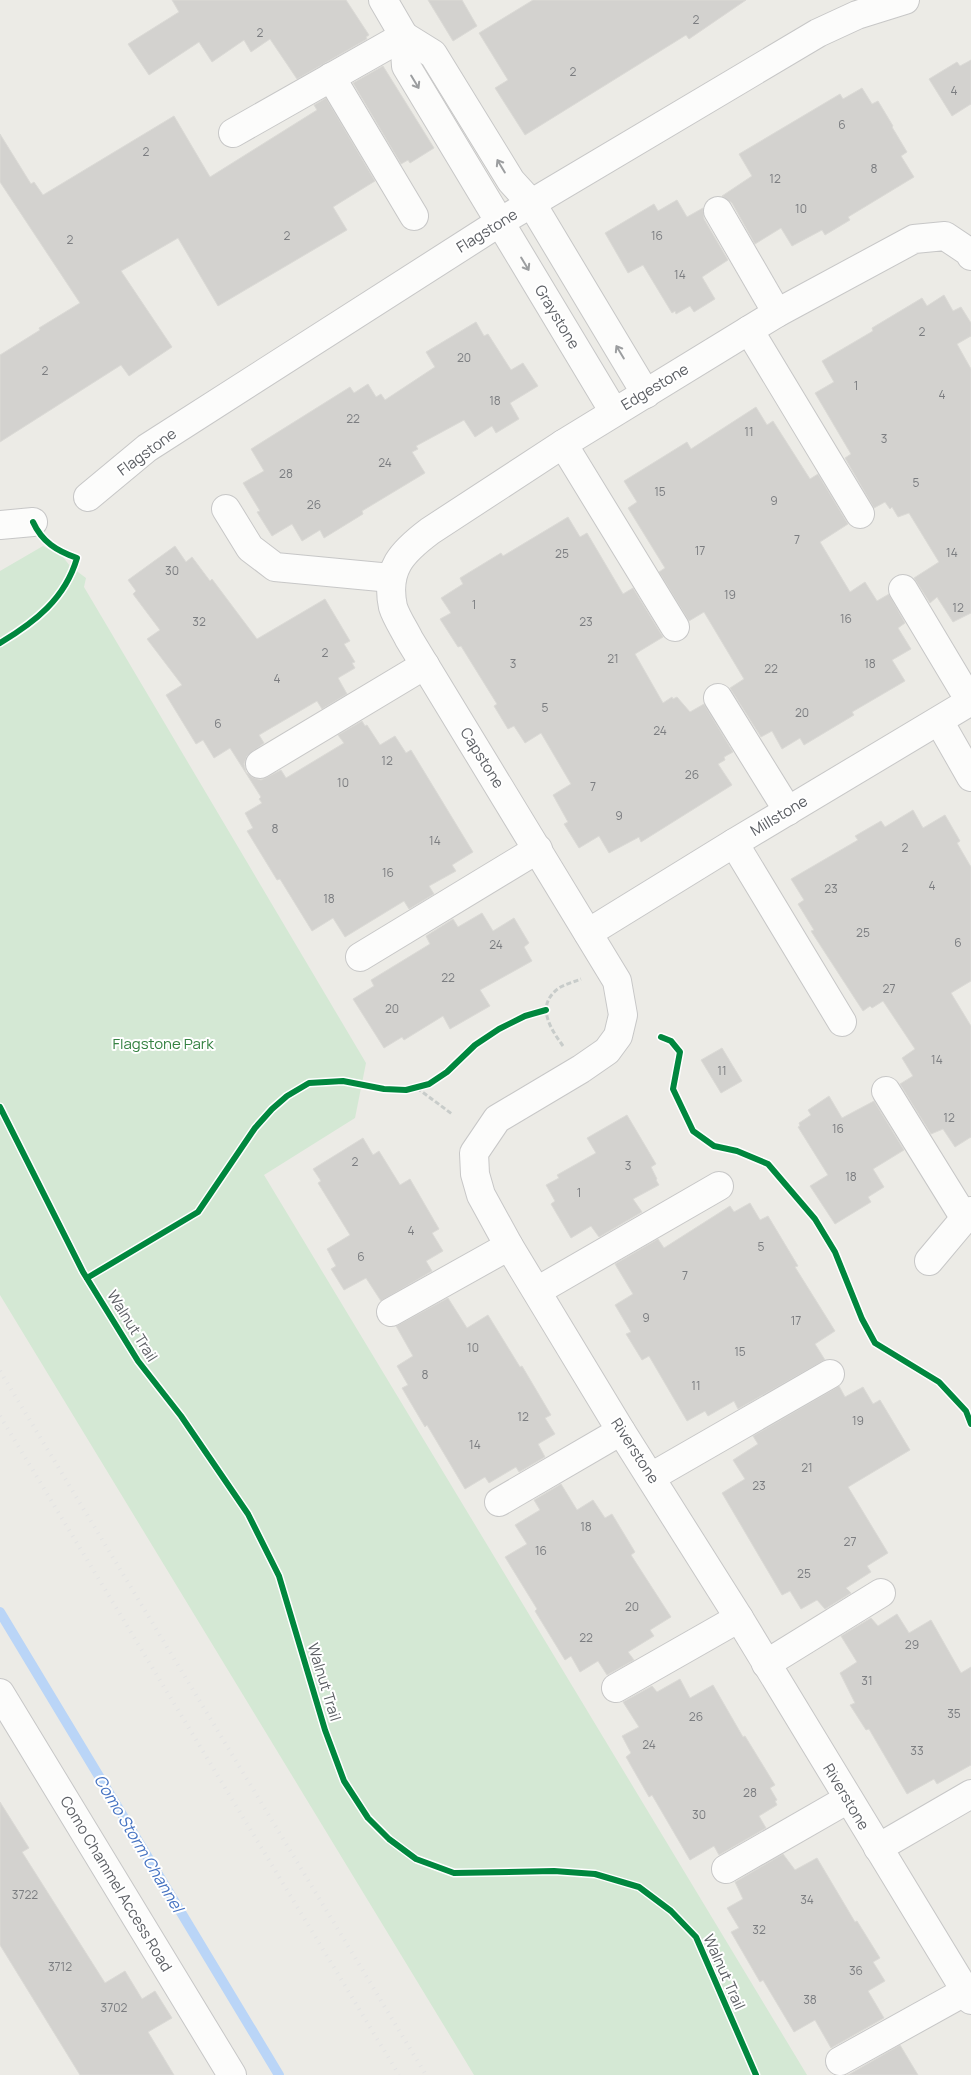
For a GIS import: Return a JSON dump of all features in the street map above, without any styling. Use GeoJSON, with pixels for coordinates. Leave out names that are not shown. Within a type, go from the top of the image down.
{"type":"FeatureCollection","features":[{"type":"Feature","properties":{"kind":"street"},"geometry":{"type":"LineString","coordinates":[[383,0],[404,36],[433,54],[511,182],[532,204],[646,394]]}},
{"type":"Feature","properties":{"kind":"street","name":"Flagstone"},"geometry":{"type":"LineString","coordinates":[[88,497],[147,448],[500,222],[818,33],[857,15],[905,0]]}},
{"type":"Feature","properties":{"kind":"street"},"geometry":{"type":"LineString","coordinates":[[233,132],[404,36]]}},
{"type":"Feature","properties":{"kind":"street","name":"Graystone"},"geometry":{"type":"LineString","coordinates":[[404,36],[406,66],[614,412]]}},
{"type":"Feature","properties":{"kind":"street"},"geometry":{"type":"LineString","coordinates":[[331,77],[414,216]]}},
{"type":"Feature","properties":{"kind":"street"},"geometry":{"type":"LineString","coordinates":[[718,211],[777,313]]}},
{"type":"Feature","properties":{"kind":"street","name":"Edgestone"},"geometry":{"type":"LineString","coordinates":[[391,578],[399,559],[412,545],[614,412],[777,313],[914,239],[945,236],[971,256]]}},
{"type":"Feature","properties":{"kind":"street"},"geometry":{"type":"LineString","coordinates":[[749,330],[860,514]]}},
{"type":"Feature","properties":{"kind":"street"},"geometry":{"type":"LineString","coordinates":[[564,444],[675,627]]}},
{"type":"Feature","properties":{"kind":"street"},"geometry":{"type":"LineString","coordinates":[[226,509],[250,548],[275,567],[391,578]]}},
{"type":"Feature","properties":{"kind":"street"},"geometry":{"type":"LineString","coordinates":[[0,525],[32,522]]}},
{"type":"Feature","properties":{"kind":"street","name":"Capstone"},"geometry":{"type":"LineString","coordinates":[[391,578],[394,608],[409,639],[588,933]]}},
{"type":"Feature","properties":{"kind":"street"},"geometry":{"type":"LineString","coordinates":[[903,589],[971,701]]}},
{"type":"Feature","properties":{"kind":"street"},"geometry":{"type":"LineString","coordinates":[[260,764],[425,665]]}},
{"type":"Feature","properties":{"kind":"street"},"geometry":{"type":"LineString","coordinates":[[718,698],[788,811]]}},
{"type":"Feature","properties":{"kind":"street","name":"Millstone"},"geometry":{"type":"LineString","coordinates":[[588,933],[971,701]]}},
{"type":"Feature","properties":{"kind":"street"},"geometry":{"type":"LineString","coordinates":[[939,721],[971,777]]}},
{"type":"Feature","properties":{"kind":"street"},"geometry":{"type":"LineString","coordinates":[[734,843],[842,1022]]}},
{"type":"Feature","properties":{"kind":"street"},"geometry":{"type":"LineString","coordinates":[[360,957],[538,849]]}},
{"type":"Feature","properties":{"kind":"street","name":"Riverstone"},"geometry":{"type":"LineString","coordinates":[[588,933],[617,980],[623,1015],[618,1036],[607,1051],[581,1069],[497,1119],[474,1153],[475,1174],[481,1195],[509,1246],[621,1431],[739,1618],[968,1995]]}},
{"type":"Feature","properties":{"kind":"street"},"geometry":{"type":"LineString","coordinates":[[886,1092],[968,1214],[928,1261]]}},
{"type":"Feature","properties":{"kind":"street"},"geometry":{"type":"LineString","coordinates":[[537,1291],[720,1186]]}},
{"type":"Feature","properties":{"kind":"street"},"geometry":{"type":"LineString","coordinates":[[392,1312],[509,1246]]}},
{"type":"Feature","properties":{"kind":"street"},"geometry":{"type":"LineString","coordinates":[[651,1477],[830,1374]]}},
{"type":"Feature","properties":{"kind":"street"},"geometry":{"type":"LineString","coordinates":[[499,1502],[621,1431]]}},
{"type":"Feature","properties":{"kind":"street"},"geometry":{"type":"LineString","coordinates":[[766,1664],[881,1593]]}},
{"type":"Feature","properties":{"kind":"street"},"geometry":{"type":"LineString","coordinates":[[616,1688],[739,1618]]}},
{"type":"Feature","properties":{"kind":"street","name":"Como Chammel Access Road"},"geometry":{"type":"LineString","coordinates":[[0,1693],[232,2075]]}},
{"type":"Feature","properties":{"kind":"street"},"geometry":{"type":"LineString","coordinates":[[878,1848],[971,1794]]}},
{"type":"Feature","properties":{"kind":"street"},"geometry":{"type":"LineString","coordinates":[[726,1869],[848,1799]]}},
{"type":"Feature","properties":{"kind":"street"},"geometry":{"type":"LineString","coordinates":[[840,2061],[968,1995]]}},
{"type":"Feature","properties":{"kind":"path"},"geometry":{"type":"LineString","coordinates":[[581,1069],[554,1034],[543,1011],[547,1002],[559,988],[610,968]]}},
{"type":"Feature","properties":{"kind":"path"},"geometry":{"type":"LineString","coordinates":[[417,1088],[452,1114]]}},
{"type":"Feature","properties":{"kind":"green space","name":"Flagstone Park"},"geometry":{"type":"Polygon","coordinates":[[[43,546],[63,557],[70,566],[86,578],[84,587],[366,1063],[355,1118],[264,1175],[807,2075],[474,2075],[0,1295],[0,571],[43,546]]]}},
{"type":"Feature","properties":{"kind":"building"},"geometry":{"type":"Polygon","coordinates":[[[172,0],[346,0],[369,35],[366,37],[367,39],[297,79],[270,39],[251,52],[244,40],[212,62],[199,42],[149,75],[128,44],[179,12],[172,0]]]}},
{"type":"Feature","properties":{"kind":"building"},"geometry":{"type":"Polygon","coordinates":[[[428,0],[462,0],[477,26],[453,41],[428,0]]]}},
{"type":"Feature","properties":{"kind":"building"},"geometry":{"type":"Polygon","coordinates":[[[533,0],[746,0],[689,39],[686,35],[525,135],[495,88],[508,80],[479,33],[533,0]]]}},
{"type":"Feature","properties":{"kind":"building"},"geometry":{"type":"Polygon","coordinates":[[[971,60],[971,104],[952,116],[929,79],[957,62],[960,66],[971,60]]]}},
{"type":"Feature","properties":{"kind":"building"},"geometry":{"type":"Polygon","coordinates":[[[383,66],[434,148],[410,163],[408,160],[401,164],[353,83],[383,66]]]}},
{"type":"Feature","properties":{"kind":"building"},"geometry":{"type":"Polygon","coordinates":[[[862,88],[872,104],[878,101],[893,126],[907,152],[901,156],[914,177],[848,217],[850,220],[825,235],[822,230],[792,246],[781,228],[755,244],[732,203],[722,196],[752,176],[739,154],[840,94],[843,99],[862,88]]]}},
{"type":"Feature","properties":{"kind":"building"},"geometry":{"type":"Polygon","coordinates":[[[326,98],[375,181],[333,207],[347,230],[218,306],[178,238],[121,271],[172,347],[129,376],[121,365],[0,442],[0,355],[80,303],[0,182],[0,134],[31,184],[34,182],[43,195],[174,116],[210,177],[317,110],[314,105],[326,98]]]}},
{"type":"Feature","properties":{"kind":"building"},"geometry":{"type":"Polygon","coordinates":[[[677,200],[687,217],[703,208],[704,219],[728,260],[702,277],[715,299],[694,312],[690,306],[676,314],[675,311],[672,313],[643,265],[628,273],[605,233],[654,204],[658,211],[677,200]]]}},
{"type":"Feature","properties":{"kind":"building"},"geometry":{"type":"Polygon","coordinates":[[[944,295],[953,311],[961,307],[971,323],[971,336],[957,344],[971,369],[971,613],[953,622],[937,597],[930,603],[914,578],[939,562],[909,513],[898,517],[892,507],[890,509],[885,502],[874,508],[845,458],[851,454],[815,393],[834,382],[822,361],[873,331],[872,328],[922,298],[927,306],[944,295]]]}},
{"type":"Feature","properties":{"kind":"building"},"geometry":{"type":"Polygon","coordinates":[[[476,322],[484,336],[488,334],[511,370],[523,363],[538,386],[510,403],[519,419],[496,433],[492,426],[475,437],[464,420],[416,446],[418,449],[412,452],[425,473],[362,511],[363,514],[324,538],[320,530],[302,541],[292,524],[272,536],[257,512],[260,511],[243,483],[264,471],[251,449],[350,387],[354,393],[368,384],[376,397],[381,394],[385,400],[435,367],[426,352],[476,322]]]}},
{"type":"Feature","properties":{"kind":"building"},"geometry":{"type":"Polygon","coordinates":[[[756,407],[767,425],[773,421],[810,479],[818,474],[848,524],[820,542],[850,592],[865,582],[877,601],[889,594],[905,623],[898,628],[911,649],[892,660],[905,681],[852,712],[854,715],[804,745],[800,738],[782,749],[772,731],[761,737],[730,688],[744,679],[704,612],[689,621],[659,572],[665,568],[628,508],[637,502],[624,481],[687,442],[691,449],[756,407]]]}},
{"type":"Feature","properties":{"kind":"building"},"geometry":{"type":"Polygon","coordinates":[[[568,517],[580,537],[587,533],[623,594],[633,588],[663,637],[635,654],[663,703],[672,697],[673,699],[677,697],[690,712],[704,704],[733,752],[724,757],[725,760],[718,764],[732,785],[641,842],[639,837],[609,853],[599,836],[579,848],[564,824],[568,822],[553,795],[571,784],[541,733],[525,743],[514,726],[508,729],[494,706],[497,704],[461,646],[458,647],[440,619],[451,613],[441,598],[463,584],[460,578],[501,553],[503,556],[568,517]]]}},
{"type":"Feature","properties":{"kind":"building"},"geometry":{"type":"Polygon","coordinates":[[[175,546],[186,562],[192,557],[210,581],[212,579],[257,639],[325,599],[350,641],[344,644],[355,662],[352,663],[355,668],[338,678],[347,694],[322,709],[317,701],[259,735],[264,743],[247,756],[244,764],[246,772],[252,777],[261,780],[281,770],[286,778],[344,743],[338,735],[362,721],[365,726],[367,725],[380,745],[395,736],[406,753],[411,750],[473,852],[452,865],[456,871],[429,886],[434,894],[409,909],[404,901],[345,937],[333,918],[312,931],[280,879],[277,880],[247,831],[253,828],[245,813],[262,803],[259,799],[261,797],[230,748],[214,758],[203,740],[196,744],[166,695],[182,685],[147,639],[160,630],[133,594],[136,591],[128,580],[175,546]]]}},
{"type":"Feature","properties":{"kind":"building"},"geometry":{"type":"Polygon","coordinates":[[[913,810],[923,828],[945,815],[960,841],[957,843],[971,867],[971,981],[951,993],[971,1026],[971,1137],[955,1147],[943,1129],[931,1134],[900,1084],[913,1076],[902,1058],[915,1049],[883,1001],[863,1011],[811,931],[814,930],[798,904],[804,900],[791,879],[858,840],[855,836],[881,821],[885,827],[913,810]]]}},
{"type":"Feature","properties":{"kind":"building"},"geometry":{"type":"Polygon","coordinates":[[[482,913],[493,931],[514,918],[529,943],[524,947],[532,961],[480,990],[490,1006],[450,1029],[443,1016],[404,1040],[402,1037],[384,1048],[353,999],[374,986],[371,980],[430,944],[426,936],[453,919],[458,927],[482,913]]]}},
{"type":"Feature","properties":{"kind":"building"},"geometry":{"type":"Polygon","coordinates":[[[722,1048],[742,1081],[721,1093],[701,1060],[722,1048]]]}},
{"type":"Feature","properties":{"kind":"building"},"geometry":{"type":"Polygon","coordinates":[[[829,1096],[842,1118],[874,1101],[904,1150],[873,1169],[884,1187],[868,1197],[871,1202],[835,1224],[810,1186],[828,1175],[798,1127],[800,1126],[799,1123],[811,1115],[808,1110],[829,1096]]]}},
{"type":"Feature","properties":{"kind":"building"},"geometry":{"type":"Polygon","coordinates":[[[627,1115],[656,1164],[651,1167],[659,1185],[633,1199],[642,1212],[599,1237],[591,1226],[571,1238],[551,1204],[555,1201],[546,1185],[559,1178],[557,1175],[596,1153],[587,1138],[627,1115]]]}},
{"type":"Feature","properties":{"kind":"building"},"geometry":{"type":"Polygon","coordinates":[[[363,1138],[373,1155],[379,1151],[400,1185],[410,1179],[439,1229],[432,1233],[443,1251],[426,1261],[432,1271],[381,1301],[366,1278],[344,1290],[331,1269],[336,1266],[327,1249],[350,1235],[318,1183],[321,1181],[313,1169],[363,1138]]]}},
{"type":"Feature","properties":{"kind":"building"},"geometry":{"type":"Polygon","coordinates":[[[750,1203],[760,1220],[768,1216],[798,1266],[795,1267],[835,1331],[815,1344],[825,1360],[738,1409],[734,1401],[708,1416],[705,1411],[687,1421],[649,1356],[642,1360],[626,1334],[631,1332],[615,1305],[633,1294],[615,1264],[658,1239],[664,1248],[730,1206],[734,1212],[750,1203]]]}},
{"type":"Feature","properties":{"kind":"building"},"geometry":{"type":"Polygon","coordinates":[[[448,1298],[467,1328],[488,1315],[520,1367],[522,1366],[551,1415],[545,1418],[555,1434],[538,1444],[545,1457],[519,1472],[516,1467],[489,1483],[485,1477],[465,1489],[427,1425],[425,1427],[402,1388],[408,1385],[397,1366],[413,1356],[396,1326],[448,1298]]]}},
{"type":"Feature","properties":{"kind":"building"},"geometry":{"type":"Polygon","coordinates":[[[839,1386],[845,1397],[863,1387],[873,1404],[880,1400],[910,1450],[848,1487],[888,1553],[867,1566],[871,1572],[846,1588],[851,1593],[825,1609],[817,1600],[801,1609],[790,1591],[782,1595],[722,1493],[745,1479],[733,1460],[758,1444],[753,1436],[839,1386]]]}},
{"type":"Feature","properties":{"kind":"building"},"geometry":{"type":"Polygon","coordinates":[[[561,1484],[577,1510],[593,1500],[605,1518],[612,1514],[635,1552],[631,1555],[671,1617],[650,1630],[654,1636],[628,1652],[634,1660],[607,1675],[598,1661],[580,1672],[571,1656],[565,1660],[505,1557],[527,1544],[515,1525],[540,1510],[534,1500],[561,1484]]]}},
{"type":"Feature","properties":{"kind":"building"},"geometry":{"type":"Polygon","coordinates":[[[897,1614],[909,1633],[931,1620],[961,1673],[971,1667],[971,1765],[937,1784],[934,1779],[907,1794],[869,1729],[866,1730],[850,1705],[855,1703],[840,1673],[857,1662],[841,1636],[871,1618],[878,1626],[897,1614]]]}},
{"type":"Feature","properties":{"kind":"building"},"geometry":{"type":"Polygon","coordinates":[[[680,1679],[690,1698],[713,1685],[743,1737],[745,1736],[775,1785],[770,1788],[777,1800],[775,1801],[777,1805],[759,1816],[766,1828],[719,1855],[714,1846],[690,1860],[652,1795],[649,1797],[626,1757],[631,1753],[622,1736],[639,1727],[623,1702],[652,1686],[657,1692],[680,1679]]]}},
{"type":"Feature","properties":{"kind":"building"},"geometry":{"type":"Polygon","coordinates":[[[0,1802],[29,1848],[22,1852],[105,1983],[125,1971],[142,1999],[155,1991],[172,2018],[148,2032],[174,2075],[80,2075],[0,1945],[0,1802]]]}},
{"type":"Feature","properties":{"kind":"building"},"geometry":{"type":"Polygon","coordinates":[[[783,1854],[795,1870],[817,1858],[855,1922],[857,1921],[880,1958],[873,1962],[885,1981],[868,1991],[884,2018],[831,2048],[815,2020],[794,2032],[763,1980],[760,1982],[731,1932],[739,1928],[727,1908],[743,1899],[735,1882],[783,1854]]]}},
{"type":"Feature","properties":{"kind":"building"},"geometry":{"type":"Polygon","coordinates":[[[900,2045],[918,2075],[848,2075],[900,2045]]]}},
{"type":"Feature","properties":{"kind":"waterway","name":"Como Storm Channel"},"geometry":{"type":"LineString","coordinates":[[0,1612],[279,2075]]}},
{"type":"Feature","properties":{"kind":"railway"},"geometry":{"type":"LineString","coordinates":[[0,1371],[426,2075]]}},
{"type":"Feature","properties":{"kind":"railway"},"geometry":{"type":"LineString","coordinates":[[0,1416],[399,2075]]}},
{"type":"Feature","properties":{"kind":"cycle path"},"geometry":{"type":"LineString","coordinates":[[0,643],[37,618],[57,597],[72,573],[77,558],[51,545],[41,535],[33,522]]}},
{"type":"Feature","properties":{"kind":"cycle path"},"geometry":{"type":"LineString","coordinates":[[87,1278],[198,1212],[255,1128],[287,1096],[309,1083],[343,1081],[384,1089],[406,1090],[429,1084],[447,1072],[475,1045],[499,1029],[525,1016],[546,1010]]}},
{"type":"Feature","properties":{"kind":"cycle path"},"geometry":{"type":"LineString","coordinates":[[661,1037],[671,1041],[680,1052],[673,1089],[693,1131],[714,1146],[737,1151],[768,1164],[815,1219],[835,1252],[862,1319],[875,1343],[939,1382],[966,1411],[971,1424]]}},
{"type":"Feature","properties":{"kind":"cycle path","name":"Walnut Trail"},"geometry":{"type":"LineString","coordinates":[[0,1107],[83,1272],[138,1361],[181,1416],[248,1514],[279,1576],[325,1730],[344,1781],[368,1818],[389,1839],[416,1859],[454,1873],[554,1871],[595,1874],[639,1887],[671,1911],[696,1937],[756,2075]]}}]}
